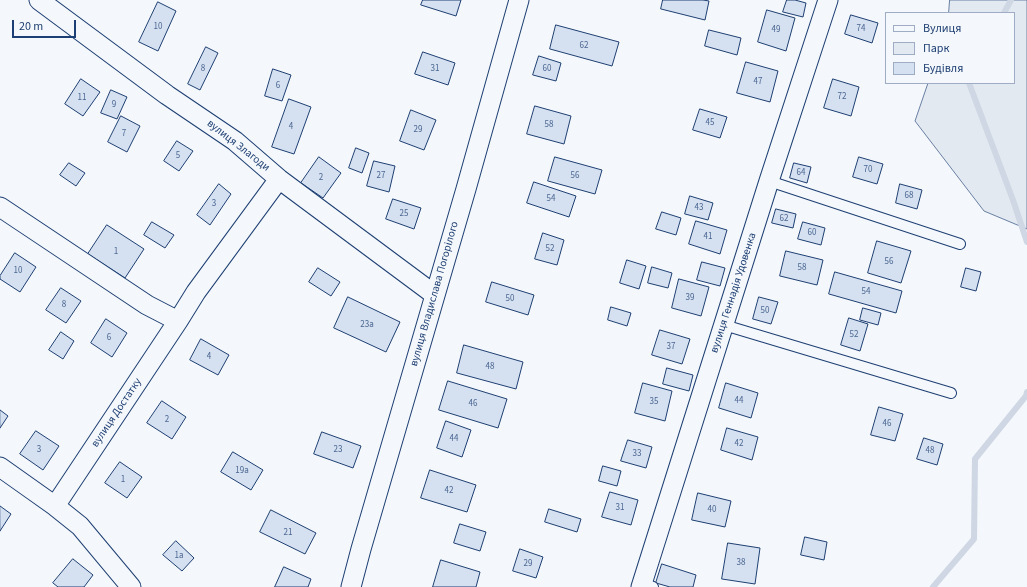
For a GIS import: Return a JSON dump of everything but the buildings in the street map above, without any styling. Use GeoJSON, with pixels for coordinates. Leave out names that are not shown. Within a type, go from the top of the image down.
{"type":"FeatureCollection","features":[{"type":"Feature","properties":{"kind":"street","name":"вулиця Злагоди"},"geometry":{"type":"LineString","coordinates":[[39,0],[235,141],[279,179],[435,295]]}},
{"type":"Feature","properties":{"kind":"street","name":"вулиця Владислава Погорілого"},"geometry":{"type":"LineString","coordinates":[[351,587],[519,0]]}},
{"type":"Feature","properties":{"kind":"street","name":"вулиця Геннадія Удовенка"},"geometry":{"type":"LineString","coordinates":[[645,586],[724,325],[828,0]]}},
{"type":"Feature","properties":{"kind":"street","name":"вулиця Достатку"},"geometry":{"type":"LineString","coordinates":[[55,506],[196,292],[279,179]]}},
{"type":"Feature","properties":{"kind":"street"},"geometry":{"type":"LineString","coordinates":[[0,207],[147,304],[178,321]]}},
{"type":"Feature","properties":{"kind":"street"},"geometry":{"type":"LineString","coordinates":[[0,467],[55,506],[80,526],[131,587]]}},
{"type":"Feature","properties":{"kind":"lane"},"geometry":{"type":"LineString","coordinates":[[769,181],[960,244]]}},
{"type":"Feature","properties":{"kind":"lane"},"geometry":{"type":"LineString","coordinates":[[724,325],[951,393]]}},
{"type":"Feature","properties":{"kind":"green space"},"geometry":{"type":"Polygon","coordinates":[[[950,0],[1027,0],[1027,229],[984,211],[915,121],[928,84],[1015,84],[1015,12],[949,12],[950,0]]]}},
{"type":"Feature","properties":{"kind":"waterway"},"geometry":{"type":"LineString","coordinates":[[1005,12],[1011,0]]}},
{"type":"Feature","properties":{"kind":"waterway"},"geometry":{"type":"LineString","coordinates":[[969,84],[1013,200],[1027,242]]}},
{"type":"Feature","properties":{"kind":"waterway"},"geometry":{"type":"LineString","coordinates":[[933,587],[974,539],[975,459],[1026,396],[1027,392]]}}]}
